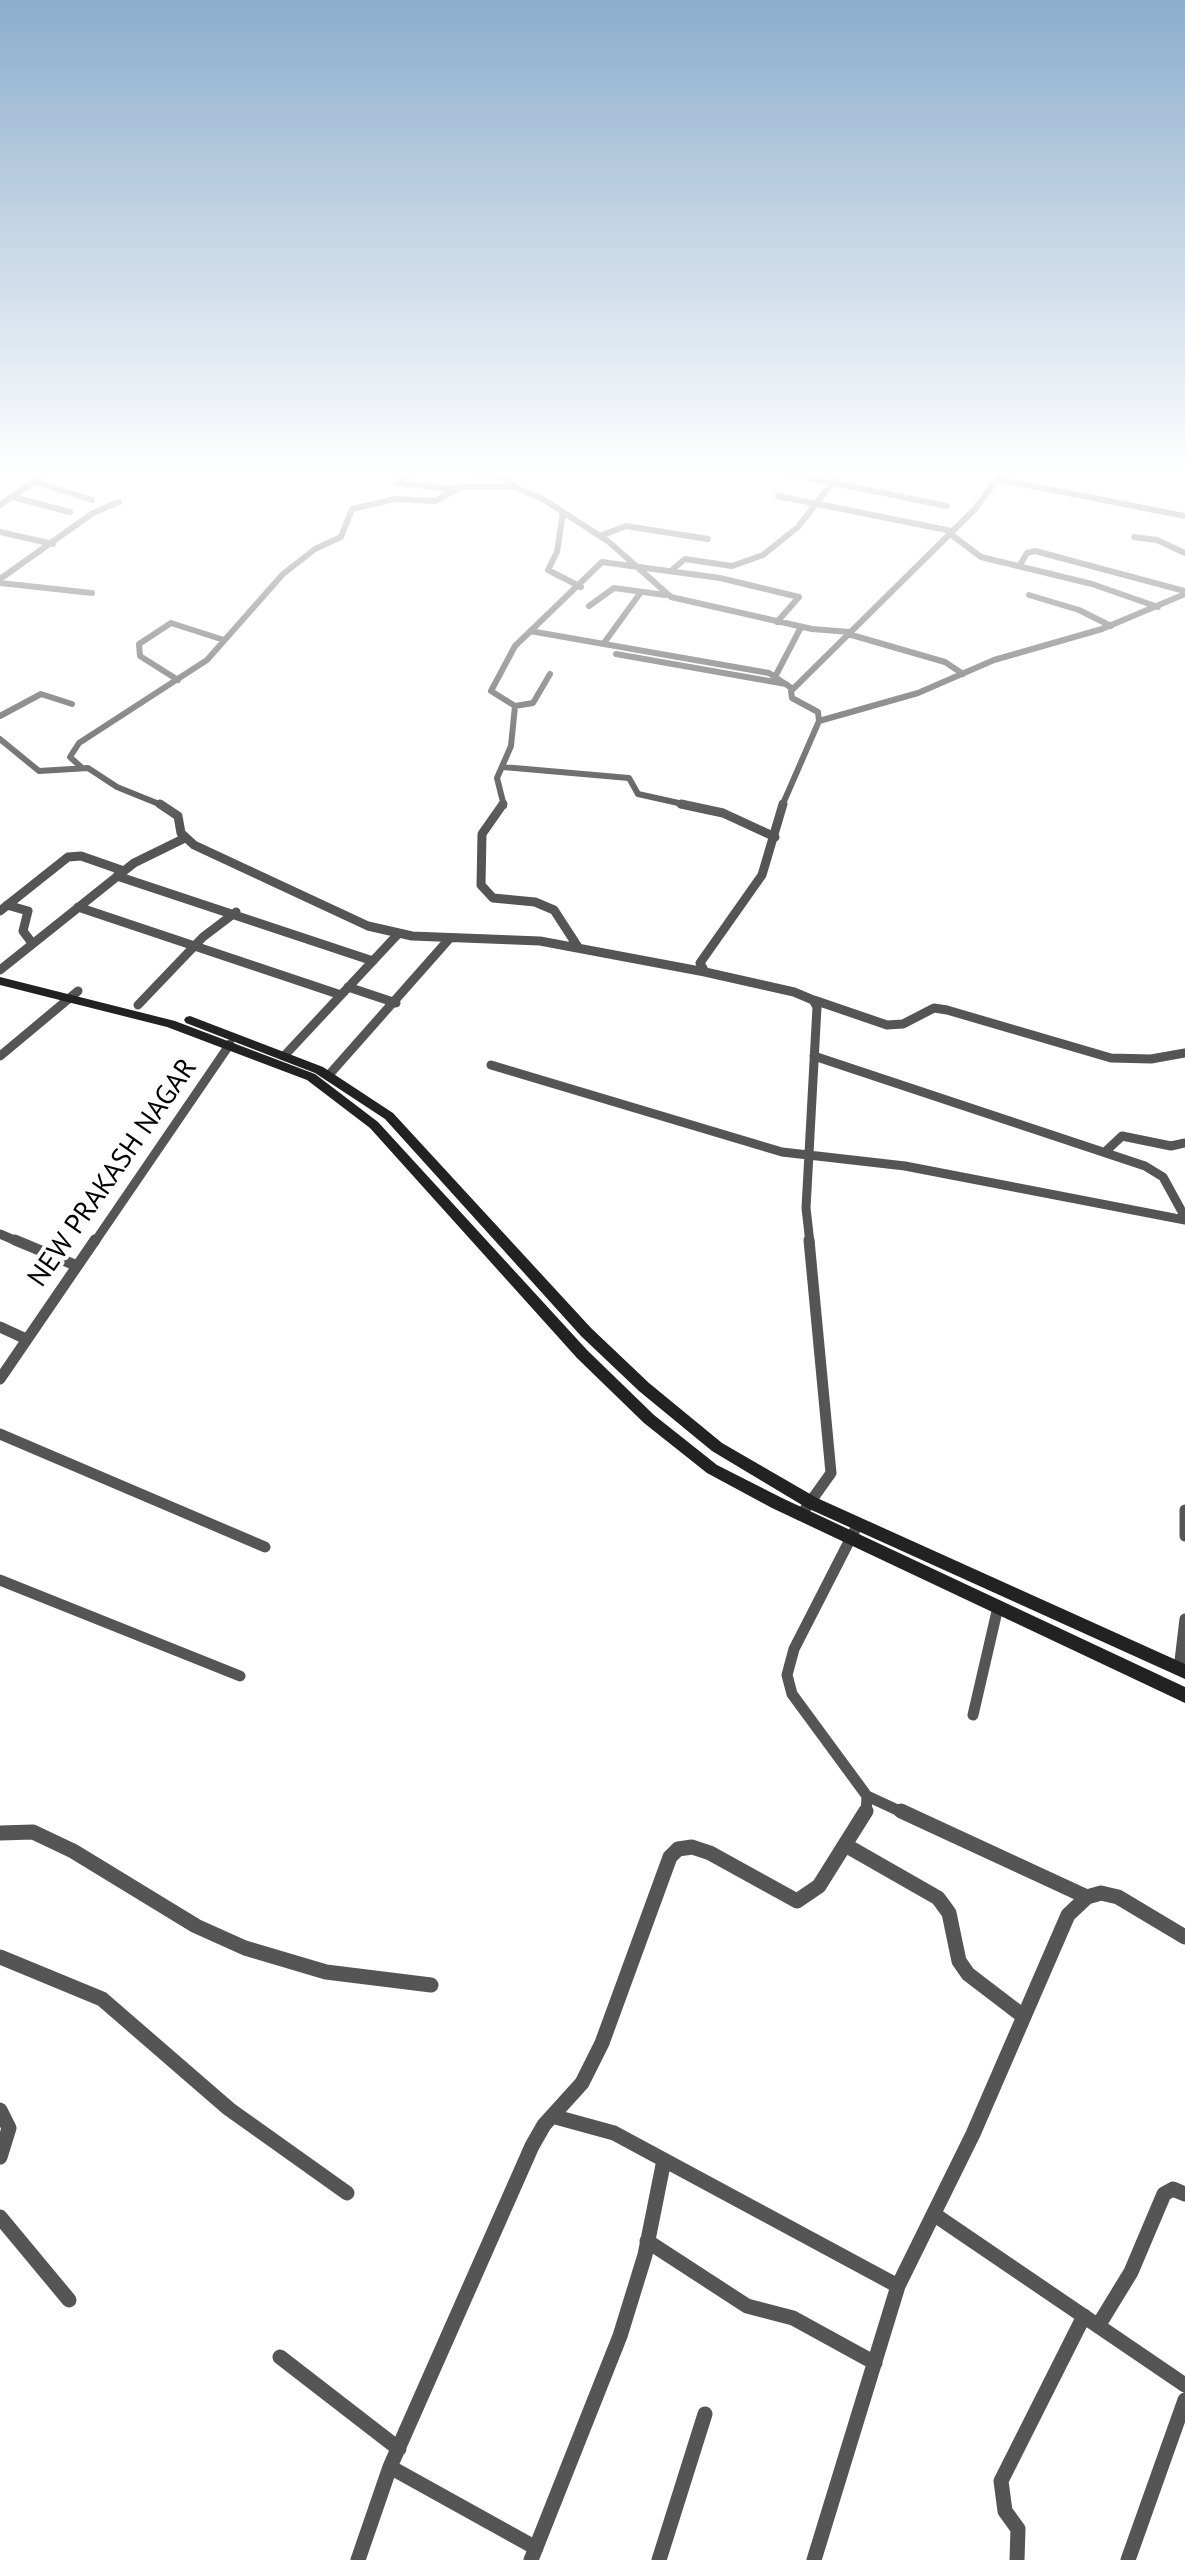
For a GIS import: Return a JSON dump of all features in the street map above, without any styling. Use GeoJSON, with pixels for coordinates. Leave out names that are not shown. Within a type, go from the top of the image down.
{"type":"FeatureCollection","features":[{"type":"Feature","properties":{"kind":"main road"},"geometry":{"type":"LineString","coordinates":[[0,971],[230,1044],[311,1078],[360,1112],[630,1402],[712,1469],[1182,1671]]}},
{"type":"Feature","properties":{"kind":"main road"},"geometry":{"type":"LineString","coordinates":[[0,981],[138,1006],[285,1055],[328,1076],[389,1116],[586,1332],[660,1402],[806,1509]]}},
{"type":"Feature","properties":{"kind":"main road"},"geometry":{"type":"LineString","coordinates":[[854,1531],[998,1608],[1185,1695]]}},
{"type":"Feature","properties":{"kind":"street"},"geometry":{"type":"LineString","coordinates":[[73,590],[92,593]]}},
{"type":"Feature","properties":{"kind":"street"},"geometry":{"type":"LineString","coordinates":[[268,590],[207,660],[80,743],[70,757],[82,768],[170,810],[181,819],[185,838],[276,887],[398,934],[525,939],[578,947],[705,972],[887,1024],[904,1024],[934,1008],[1111,1058],[1151,1059],[1185,1053]]}},
{"type":"Feature","properties":{"kind":"street"},"geometry":{"type":"LineString","coordinates":[[550,674],[533,703],[515,706],[499,700],[492,687],[519,640],[577,590]]}},
{"type":"Feature","properties":{"kind":"street"},"geometry":{"type":"LineString","coordinates":[[588,606],[609,590]]}},
{"type":"Feature","properties":{"kind":"street"},"geometry":{"type":"LineString","coordinates":[[630,590],[668,595],[801,627],[849,633],[945,662],[963,674]]}},
{"type":"Feature","properties":{"kind":"street"},"geometry":{"type":"LineString","coordinates":[[663,590],[668,595]]}},
{"type":"Feature","properties":{"kind":"street"},"geometry":{"type":"LineString","coordinates":[[767,590],[800,598],[776,622]]}},
{"type":"Feature","properties":{"kind":"street"},"geometry":{"type":"LineString","coordinates":[[790,687],[892,590]]}},
{"type":"Feature","properties":{"kind":"street"},"geometry":{"type":"LineString","coordinates":[[1104,590],[1158,607]]}},
{"type":"Feature","properties":{"kind":"street"},"geometry":{"type":"LineString","coordinates":[[604,643],[641,592]]}},
{"type":"Feature","properties":{"kind":"street"},"geometry":{"type":"LineString","coordinates":[[820,721],[874,708],[994,660],[1112,626],[1185,592]]}},
{"type":"Feature","properties":{"kind":"street"},"geometry":{"type":"LineString","coordinates":[[1029,595],[1079,610],[1112,626]]}},
{"type":"Feature","properties":{"kind":"street"},"geometry":{"type":"LineString","coordinates":[[178,680],[140,656],[139,644],[172,623],[224,640]]}},
{"type":"Feature","properties":{"kind":"street"},"geometry":{"type":"LineString","coordinates":[[776,675],[802,634],[801,627]]}},
{"type":"Feature","properties":{"kind":"street"},"geometry":{"type":"LineString","coordinates":[[530,631],[776,675],[790,687],[792,698],[814,708],[820,721],[786,794],[752,896],[703,958],[701,968],[705,972]]}},
{"type":"Feature","properties":{"kind":"street"},"geometry":{"type":"LineString","coordinates":[[616,654],[790,687]]}},
{"type":"Feature","properties":{"kind":"street"},"geometry":{"type":"LineString","coordinates":[[0,716],[41,694],[72,704]]}},
{"type":"Feature","properties":{"kind":"street"},"geometry":{"type":"LineString","coordinates":[[515,706],[511,746],[497,783],[502,812],[482,834],[482,890],[493,898],[554,910],[578,947]]}},
{"type":"Feature","properties":{"kind":"street"},"geometry":{"type":"LineString","coordinates":[[0,740],[40,771],[82,768]]}},
{"type":"Feature","properties":{"kind":"street"},"geometry":{"type":"LineString","coordinates":[[503,767],[629,778],[638,794],[722,813],[775,836]]}},
{"type":"Feature","properties":{"kind":"street"},"geometry":{"type":"LineString","coordinates":[[0,971],[121,873],[185,838]]}},
{"type":"Feature","properties":{"kind":"street"},"geometry":{"type":"LineString","coordinates":[[3,908],[68,858],[81,856],[373,961]]}},
{"type":"Feature","properties":{"kind":"street"},"geometry":{"type":"LineString","coordinates":[[78,907],[345,991],[396,1003]]}},
{"type":"Feature","properties":{"kind":"street"},"geometry":{"type":"LineString","coordinates":[[3,908],[28,912],[23,931],[32,943]]}},
{"type":"Feature","properties":{"kind":"street"},"geometry":{"type":"LineString","coordinates":[[138,1006],[196,944],[236,912]]}},
{"type":"Feature","properties":{"kind":"street"},"geometry":{"type":"LineString","coordinates":[[285,1055],[398,934]]}},
{"type":"Feature","properties":{"kind":"street"},"geometry":{"type":"LineString","coordinates":[[328,1076],[450,938]]}},
{"type":"Feature","properties":{"kind":"street"},"geometry":{"type":"LineString","coordinates":[[0,1056],[74,994]]}},
{"type":"Feature","properties":{"kind":"street"},"geometry":{"type":"LineString","coordinates":[[806,1509],[831,1472],[832,1446],[806,1208],[818,1014],[813,1000]]}},
{"type":"Feature","properties":{"kind":"street","name":"NEW PRAKASH NAGAR"},"geometry":{"type":"LineString","coordinates":[[2,1373],[230,1044]]}},
{"type":"Feature","properties":{"kind":"street"},"geometry":{"type":"LineString","coordinates":[[814,1056],[1105,1152],[1163,1177],[1185,1219]]}},
{"type":"Feature","properties":{"kind":"street"},"geometry":{"type":"LineString","coordinates":[[491,1065],[782,1152],[940,1172],[1185,1219]]}},
{"type":"Feature","properties":{"kind":"street"},"geometry":{"type":"LineString","coordinates":[[1105,1152],[1122,1136],[1171,1146],[1185,1143]]}},
{"type":"Feature","properties":{"kind":"street"},"geometry":{"type":"LineString","coordinates":[[0,1234],[76,1265]]}},
{"type":"Feature","properties":{"kind":"street"},"geometry":{"type":"LineString","coordinates":[[0,1327],[26,1339]]}},
{"type":"Feature","properties":{"kind":"street"},"geometry":{"type":"LineString","coordinates":[[0,1434],[265,1547]]}},
{"type":"Feature","properties":{"kind":"street"},"geometry":{"type":"LineString","coordinates":[[1185,1510],[1185,1536]]}},
{"type":"Feature","properties":{"kind":"street"},"geometry":{"type":"LineString","coordinates":[[854,1531],[794,1650],[787,1675],[792,1694],[867,1796],[1087,1897]]}},
{"type":"Feature","properties":{"kind":"street"},"geometry":{"type":"LineString","coordinates":[[0,1580],[240,1676]]}},
{"type":"Feature","properties":{"kind":"street"},"geometry":{"type":"LineString","coordinates":[[973,1715],[998,1608]]}},
{"type":"Feature","properties":{"kind":"street"},"geometry":{"type":"LineString","coordinates":[[1182,1671],[1185,1619]]}},
{"type":"Feature","properties":{"kind":"street"},"geometry":{"type":"LineString","coordinates":[[358,2560],[368,2518],[532,2146],[552,2116],[582,2084],[602,2043],[670,1856],[678,1849],[710,1853],[797,1901],[819,1886],[866,1818],[867,1796]]}},
{"type":"Feature","properties":{"kind":"street"},"geometry":{"type":"LineString","coordinates":[[0,1833],[21,1830],[46,1838],[196,1926],[259,1953],[326,1972],[431,1985]]}},
{"type":"Feature","properties":{"kind":"street"},"geometry":{"type":"LineString","coordinates":[[846,1846],[938,1898],[949,1913],[959,1961],[968,1974],[1023,2016]]}},
{"type":"Feature","properties":{"kind":"street"},"geometry":{"type":"LineString","coordinates":[[814,2560],[898,2286],[935,2215],[1068,1915],[1087,1897],[1101,1893],[1118,1897],[1185,1936]]}},
{"type":"Feature","properties":{"kind":"street"},"geometry":{"type":"LineString","coordinates":[[0,1957],[102,1999],[229,2109],[346,2193]]}},
{"type":"Feature","properties":{"kind":"street"},"geometry":{"type":"LineString","coordinates":[[0,2110],[8,2128],[0,2157]]}},
{"type":"Feature","properties":{"kind":"street"},"geometry":{"type":"LineString","coordinates":[[552,2116],[614,2132],[898,2286]]}},
{"type":"Feature","properties":{"kind":"street"},"geometry":{"type":"LineString","coordinates":[[390,2467],[533,2554],[620,2336],[647,2241],[664,2160]]}},
{"type":"Feature","properties":{"kind":"street"},"geometry":{"type":"LineString","coordinates":[[1017,2560],[1018,2529],[1005,2511],[1002,2481],[1091,2321],[1131,2272],[1164,2194],[1173,2189],[1185,2194]]}},
{"type":"Feature","properties":{"kind":"street"},"geometry":{"type":"LineString","coordinates":[[935,2215],[1185,2385]]}},
{"type":"Feature","properties":{"kind":"street"},"geometry":{"type":"LineString","coordinates":[[0,2216],[69,2300]]}},
{"type":"Feature","properties":{"kind":"street"},"geometry":{"type":"LineString","coordinates":[[647,2241],[746,2306],[793,2318],[874,2363]]}},
{"type":"Feature","properties":{"kind":"street"},"geometry":{"type":"LineString","coordinates":[[280,2358],[399,2449]]}},
{"type":"Feature","properties":{"kind":"street"},"geometry":{"type":"LineString","coordinates":[[1128,2560],[1185,2400]]}},
{"type":"Feature","properties":{"kind":"street"},"geometry":{"type":"LineString","coordinates":[[659,2560],[704,2414]]}}]}
